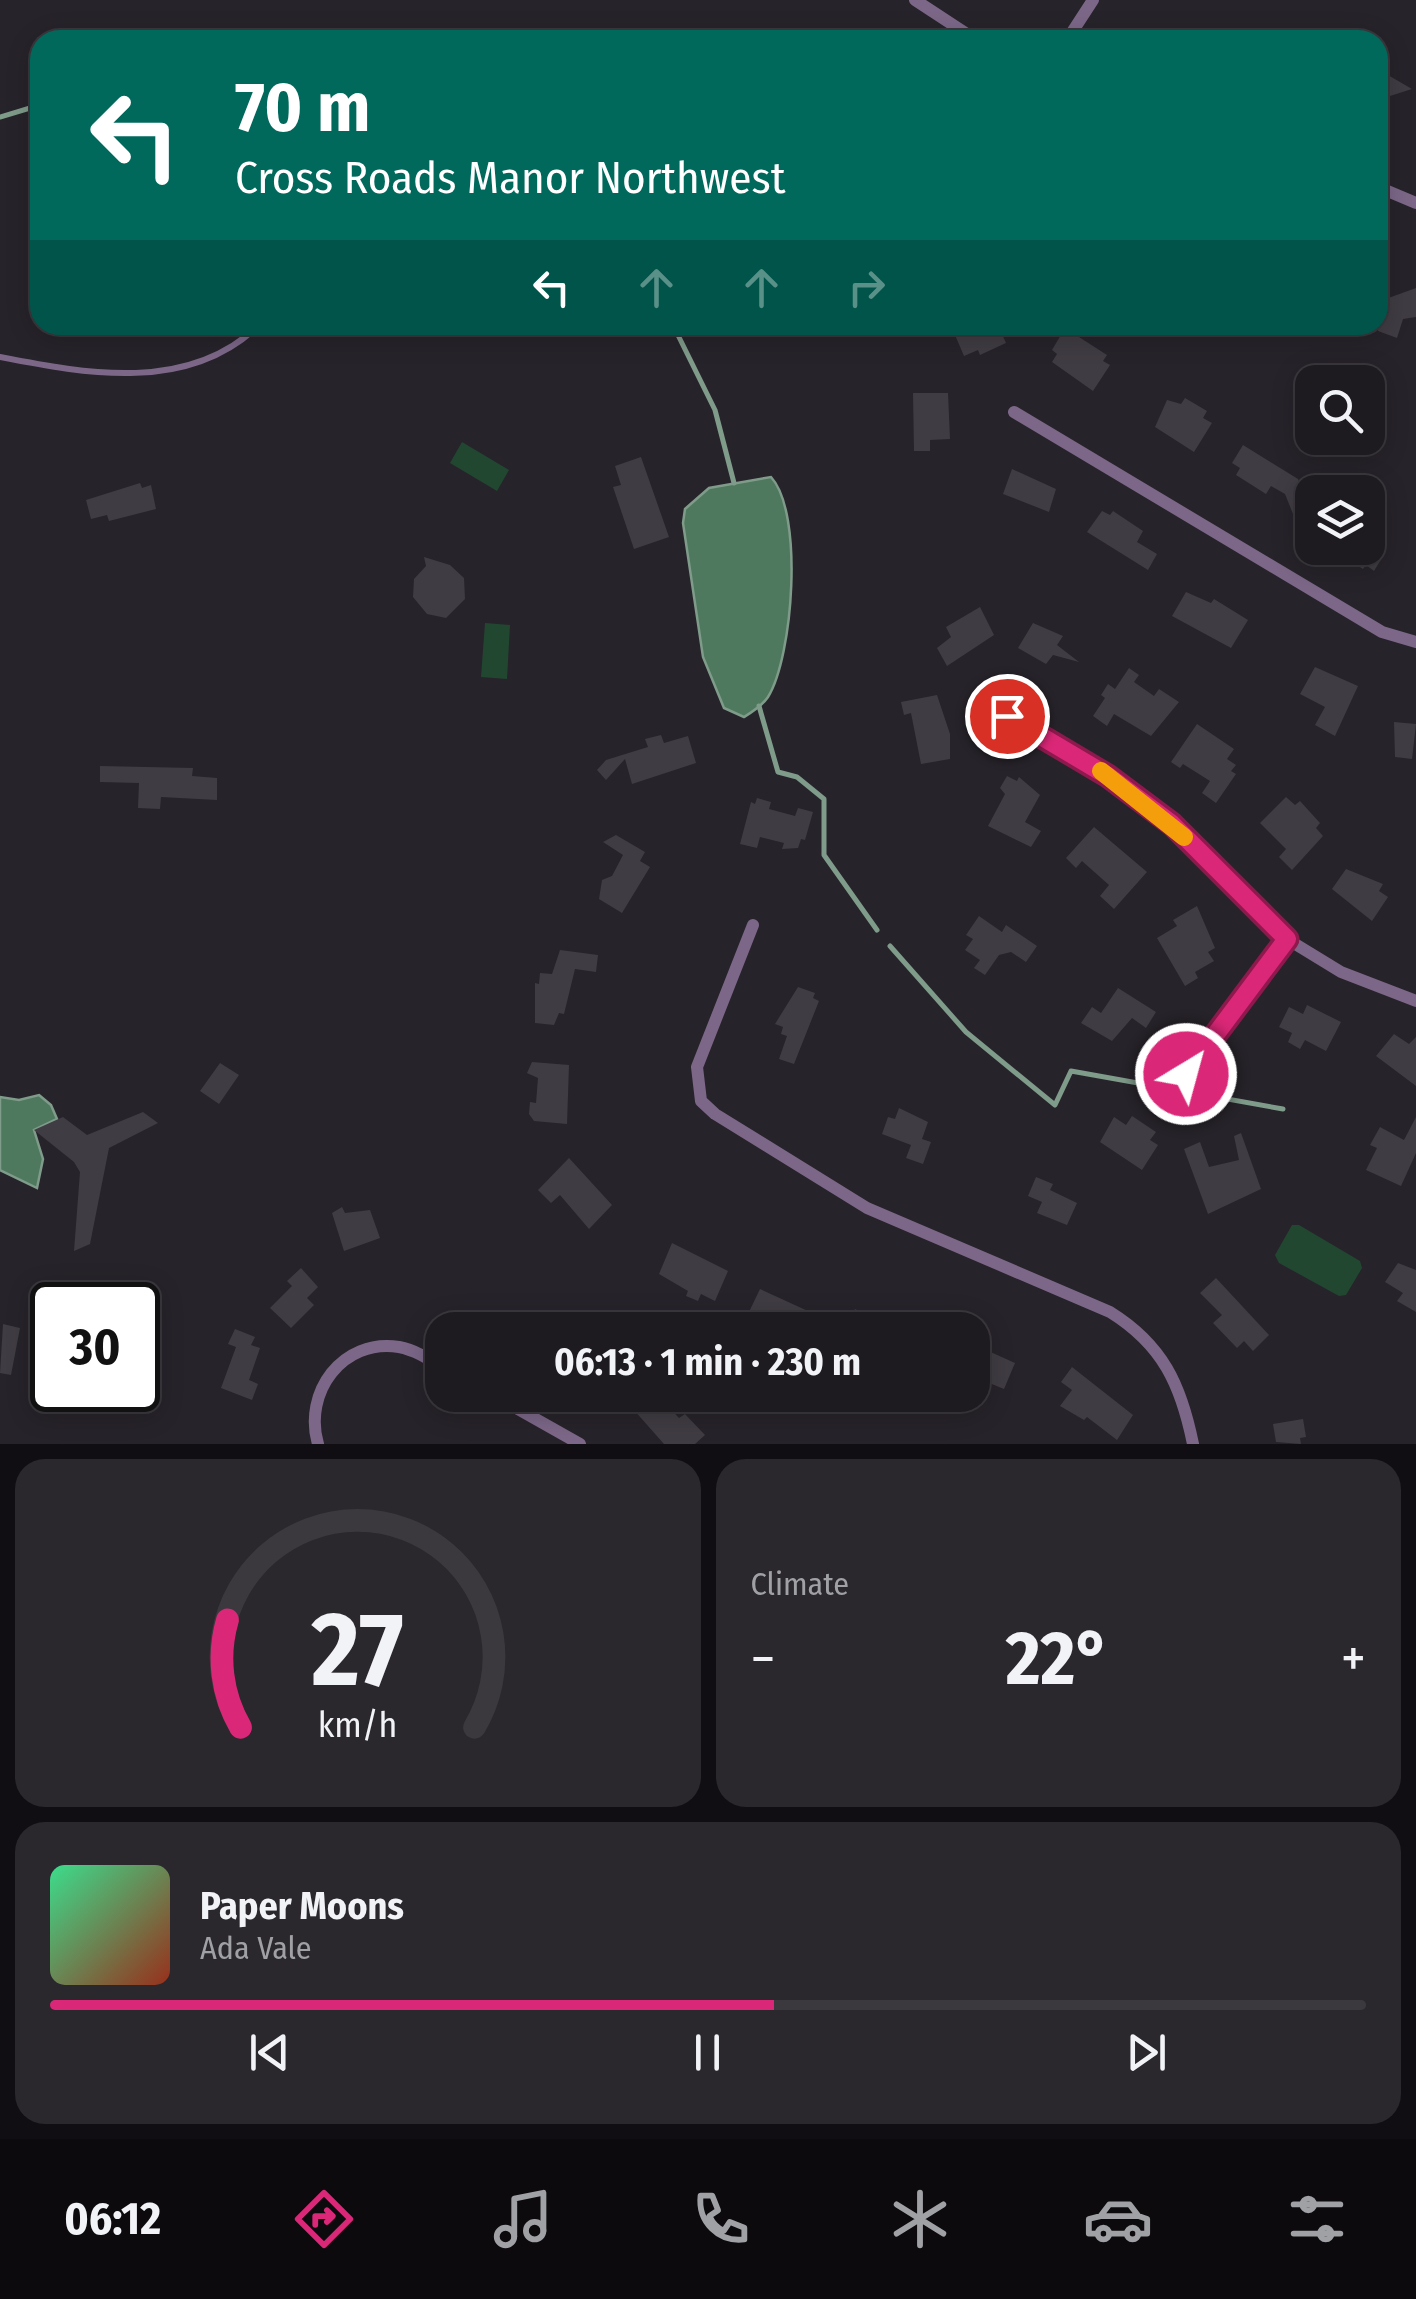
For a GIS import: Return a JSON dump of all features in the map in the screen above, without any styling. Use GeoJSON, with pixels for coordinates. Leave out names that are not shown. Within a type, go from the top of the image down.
{"type":"FeatureCollection","features":[{"type":"Feature","properties":{"kind":"street"},"geometry":{"type":"LineString","coordinates":[[915,0],[961,30]]}},
{"type":"Feature","properties":{"kind":"street"},"geometry":{"type":"LineString","coordinates":[[1074,30],[1093,0]]}},
{"type":"Feature","properties":{"kind":"street"},"geometry":{"type":"LineString","coordinates":[[1388,192],[1416,203]]}},
{"type":"Feature","properties":{"kind":"street"},"geometry":{"type":"LineString","coordinates":[[1014,412],[1382,632],[1416,642]]}},
{"type":"Feature","properties":{"kind":"street"},"geometry":{"type":"LineString","coordinates":[[1007,716],[1108,776],[1172,824],[1287,939],[1341,972],[1416,1001]]}},
{"type":"Feature","properties":{"kind":"street"},"geometry":{"type":"LineString","coordinates":[[753,925],[697,1068],[701,1101],[714,1114],[867,1208],[1133,1326],[1153,1344],[1174,1375],[1193,1444]]}},
{"type":"Feature","properties":{"kind":"street"},"geometry":{"type":"LineString","coordinates":[[1186,1074],[1287,939]]}},
{"type":"Feature","properties":{"kind":"street"},"geometry":{"type":"LineString","coordinates":[[318,1444],[314,1418],[317,1396],[328,1376],[346,1359],[380,1346],[399,1347],[425,1359]]}},
{"type":"Feature","properties":{"kind":"street"},"geometry":{"type":"LineString","coordinates":[[523,1412],[580,1444]]}},
{"type":"Feature","properties":{"kind":"lane"},"geometry":{"type":"LineString","coordinates":[[0,357],[112,374],[160,372],[207,360],[248,335]]}},
{"type":"Feature","properties":{"kind":"shaded area"},"geometry":{"type":"Polygon","coordinates":[[[462,442],[509,470],[497,491],[450,463],[462,442]]]}},
{"type":"Feature","properties":{"kind":"shaded area"},"geometry":{"type":"Polygon","coordinates":[[[771,477],[788,521],[789,619],[777,678],[768,697],[744,717],[724,708],[703,657],[683,523],[685,509],[709,488],[771,477]]]}},
{"type":"Feature","properties":{"kind":"shaded area"},"geometry":{"type":"Polygon","coordinates":[[[485,623],[510,625],[507,679],[481,677],[485,623]]]}},
{"type":"Feature","properties":{"kind":"shaded area"},"geometry":{"type":"Polygon","coordinates":[[[39,1095],[51,1105],[57,1119],[34,1130],[43,1159],[37,1188],[0,1170],[0,1097],[19,1100],[39,1095]]]}},
{"type":"Feature","properties":{"kind":"shaded area"},"geometry":{"type":"Polygon","coordinates":[[[1292,1225],[1299,1225],[1360,1261],[1362,1268],[1346,1295],[1339,1296],[1279,1263],[1275,1255],[1292,1225]]]}},
{"type":"Feature","properties":{"kind":"building"},"geometry":{"type":"Polygon","coordinates":[[[1388,75],[1412,89],[1390,96],[1388,102],[1388,75]]]}},
{"type":"Feature","properties":{"kind":"building"},"geometry":{"type":"Polygon","coordinates":[[[1416,288],[1416,317],[1403,319],[1397,338],[1388,335],[1388,298],[1416,288]]]}},
{"type":"Feature","properties":{"kind":"building"},"geometry":{"type":"Polygon","coordinates":[[[955,335],[1002,335],[1006,343],[980,355],[978,350],[964,356],[955,335]]]}},
{"type":"Feature","properties":{"kind":"building"},"geometry":{"type":"Polygon","coordinates":[[[1061,335],[1076,335],[1107,355],[1103,361],[1110,365],[1093,391],[1052,362],[1057,354],[1052,350],[1061,335]]]}},
{"type":"Feature","properties":{"kind":"building"},"geometry":{"type":"Polygon","coordinates":[[[913,393],[948,393],[950,439],[930,440],[930,451],[914,451],[913,393]]]}},
{"type":"Feature","properties":{"kind":"building"},"geometry":{"type":"Polygon","coordinates":[[[1185,398],[1207,411],[1203,418],[1212,423],[1194,452],[1155,427],[1167,400],[1181,404],[1185,398]]]}},
{"type":"Feature","properties":{"kind":"building"},"geometry":{"type":"Polygon","coordinates":[[[1243,445],[1295,477],[1295,513],[1285,494],[1271,486],[1266,494],[1236,475],[1240,468],[1232,463],[1243,445]]]}},
{"type":"Feature","properties":{"kind":"building"},"geometry":{"type":"Polygon","coordinates":[[[641,457],[669,537],[634,549],[613,487],[621,485],[615,466],[641,457]]]}},
{"type":"Feature","properties":{"kind":"building"},"geometry":{"type":"Polygon","coordinates":[[[1012,469],[1056,489],[1049,512],[1003,494],[1012,469]]]}},
{"type":"Feature","properties":{"kind":"building"},"geometry":{"type":"Polygon","coordinates":[[[140,483],[142,488],[151,485],[156,509],[109,521],[107,515],[91,519],[86,500],[140,483]]]}},
{"type":"Feature","properties":{"kind":"building"},"geometry":{"type":"Polygon","coordinates":[[[1102,511],[1110,515],[1113,511],[1143,531],[1137,542],[1157,554],[1148,570],[1087,532],[1102,511]]]}},
{"type":"Feature","properties":{"kind":"building"},"geometry":{"type":"Polygon","coordinates":[[[424,557],[450,565],[464,578],[465,599],[446,618],[427,614],[413,597],[414,579],[426,566],[424,557]]]}},
{"type":"Feature","properties":{"kind":"building"},"geometry":{"type":"Polygon","coordinates":[[[1186,592],[1211,603],[1214,599],[1248,620],[1231,648],[1172,616],[1186,592]]]}},
{"type":"Feature","properties":{"kind":"building"},"geometry":{"type":"Polygon","coordinates":[[[980,607],[994,635],[947,666],[937,648],[951,637],[946,627],[980,607]]]}},
{"type":"Feature","properties":{"kind":"building"},"geometry":{"type":"Polygon","coordinates":[[[1033,623],[1063,636],[1057,645],[1079,662],[1053,655],[1046,664],[1018,648],[1033,623]]]}},
{"type":"Feature","properties":{"kind":"building"},"geometry":{"type":"Polygon","coordinates":[[[1315,667],[1358,686],[1335,736],[1315,725],[1325,707],[1300,694],[1315,667]]]}},
{"type":"Feature","properties":{"kind":"building"},"geometry":{"type":"Polygon","coordinates":[[[1129,668],[1139,675],[1134,682],[1154,696],[1159,689],[1179,702],[1151,736],[1114,714],[1107,726],[1093,716],[1105,698],[1101,695],[1108,684],[1115,689],[1129,668]]]}},
{"type":"Feature","properties":{"kind":"building"},"geometry":{"type":"Polygon","coordinates":[[[937,695],[950,734],[950,759],[921,764],[911,713],[904,715],[901,702],[937,695]]]}},
{"type":"Feature","properties":{"kind":"building"},"geometry":{"type":"Polygon","coordinates":[[[1394,722],[1416,724],[1412,759],[1395,757],[1394,722]]]}},
{"type":"Feature","properties":{"kind":"building"},"geometry":{"type":"Polygon","coordinates":[[[1197,724],[1234,749],[1227,759],[1236,765],[1231,771],[1236,774],[1216,803],[1202,793],[1210,781],[1183,764],[1180,768],[1171,762],[1197,724]]]}},
{"type":"Feature","properties":{"kind":"building"},"geometry":{"type":"Polygon","coordinates":[[[661,735],[664,743],[688,736],[696,763],[632,784],[625,759],[606,780],[597,770],[606,760],[648,747],[645,739],[661,735]]]}},
{"type":"Feature","properties":{"kind":"building"},"geometry":{"type":"Polygon","coordinates":[[[100,766],[193,768],[192,776],[217,778],[217,800],[161,797],[160,809],[138,808],[139,783],[100,782],[100,766]]]}},
{"type":"Feature","properties":{"kind":"building"},"geometry":{"type":"Polygon","coordinates":[[[1007,776],[1017,781],[1019,777],[1040,795],[1025,822],[1041,831],[1031,847],[988,826],[1005,794],[1000,788],[1007,776]]]}},
{"type":"Feature","properties":{"kind":"building"},"geometry":{"type":"Polygon","coordinates":[[[1286,797],[1295,805],[1300,801],[1320,823],[1316,828],[1323,836],[1292,870],[1279,857],[1286,849],[1260,823],[1286,797]]]}},
{"type":"Feature","properties":{"kind":"building"},"geometry":{"type":"Polygon","coordinates":[[[757,798],[771,802],[769,809],[795,816],[798,808],[813,812],[805,840],[801,839],[798,848],[782,849],[784,843],[760,837],[757,848],[740,844],[751,802],[755,804],[757,798]]]}},
{"type":"Feature","properties":{"kind":"building"},"geometry":{"type":"Polygon","coordinates":[[[1094,827],[1147,872],[1114,909],[1100,896],[1109,885],[1082,861],[1076,868],[1066,858],[1094,827]]]}},
{"type":"Feature","properties":{"kind":"building"},"geometry":{"type":"Polygon","coordinates":[[[616,835],[645,852],[640,861],[650,867],[622,913],[599,899],[602,880],[612,876],[623,855],[603,842],[616,835]]]}},
{"type":"Feature","properties":{"kind":"building"},"geometry":{"type":"Polygon","coordinates":[[[1346,869],[1383,884],[1379,891],[1388,897],[1372,921],[1332,889],[1346,869]]]}},
{"type":"Feature","properties":{"kind":"building"},"geometry":{"type":"Polygon","coordinates":[[[1197,906],[1215,948],[1208,952],[1214,961],[1195,972],[1198,978],[1185,986],[1157,938],[1177,926],[1173,920],[1197,906]]]}},
{"type":"Feature","properties":{"kind":"building"},"geometry":{"type":"Polygon","coordinates":[[[979,916],[1002,932],[1006,925],[1037,946],[1026,962],[1011,952],[999,955],[985,975],[974,968],[980,960],[965,950],[973,939],[966,935],[979,916]]]}},
{"type":"Feature","properties":{"kind":"building"},"geometry":{"type":"Polygon","coordinates":[[[560,950],[598,955],[596,972],[575,969],[564,1014],[559,1013],[554,1025],[535,1023],[535,983],[539,984],[540,973],[552,974],[560,950]]]}},
{"type":"Feature","properties":{"kind":"building"},"geometry":{"type":"Polygon","coordinates":[[[798,987],[815,993],[813,998],[819,1001],[794,1064],[779,1059],[787,1036],[781,1034],[783,1027],[775,1024],[798,987]]]}},
{"type":"Feature","properties":{"kind":"building"},"geometry":{"type":"Polygon","coordinates":[[[1118,988],[1156,1012],[1146,1028],[1132,1018],[1112,1041],[1081,1023],[1092,1007],[1101,1013],[1118,988]]]}},
{"type":"Feature","properties":{"kind":"building"},"geometry":{"type":"Polygon","coordinates":[[[1307,1005],[1341,1022],[1326,1051],[1305,1040],[1300,1049],[1288,1042],[1292,1033],[1279,1027],[1289,1007],[1303,1014],[1307,1005]]]}},
{"type":"Feature","properties":{"kind":"building"},"geometry":{"type":"Polygon","coordinates":[[[1394,1034],[1409,1044],[1416,1037],[1416,1086],[1376,1056],[1394,1034]]]}},
{"type":"Feature","properties":{"kind":"building"},"geometry":{"type":"Polygon","coordinates":[[[532,1062],[569,1065],[567,1124],[534,1121],[529,1114],[530,1102],[536,1103],[538,1078],[527,1073],[532,1062]]]}},
{"type":"Feature","properties":{"kind":"building"},"geometry":{"type":"Polygon","coordinates":[[[220,1063],[239,1075],[219,1104],[200,1091],[220,1063]]]}},
{"type":"Feature","properties":{"kind":"building"},"geometry":{"type":"Polygon","coordinates":[[[899,1108],[928,1122],[922,1139],[931,1142],[923,1164],[906,1158],[911,1145],[882,1134],[888,1117],[895,1119],[899,1108]]]}},
{"type":"Feature","properties":{"kind":"building"},"geometry":{"type":"Polygon","coordinates":[[[143,1112],[158,1123],[109,1148],[90,1244],[74,1251],[80,1172],[74,1162],[34,1130],[63,1117],[87,1135],[143,1112]]]}},
{"type":"Feature","properties":{"kind":"building"},"geometry":{"type":"Polygon","coordinates":[[[1132,1116],[1156,1132],[1150,1140],[1158,1145],[1142,1170],[1100,1142],[1114,1117],[1126,1125],[1132,1116]]]}},
{"type":"Feature","properties":{"kind":"building"},"geometry":{"type":"Polygon","coordinates":[[[1416,1117],[1416,1153],[1401,1186],[1366,1170],[1377,1148],[1370,1145],[1380,1127],[1404,1140],[1416,1117]]]}},
{"type":"Feature","properties":{"kind":"building"},"geometry":{"type":"Polygon","coordinates":[[[1241,1133],[1261,1189],[1208,1214],[1184,1149],[1200,1142],[1209,1167],[1239,1160],[1234,1136],[1241,1133]]]}},
{"type":"Feature","properties":{"kind":"building"},"geometry":{"type":"Polygon","coordinates":[[[569,1158],[612,1205],[589,1229],[560,1195],[551,1203],[538,1190],[569,1158]]]}},
{"type":"Feature","properties":{"kind":"building"},"geometry":{"type":"Polygon","coordinates":[[[1036,1177],[1053,1184],[1050,1190],[1077,1203],[1067,1225],[1037,1213],[1042,1202],[1028,1196],[1036,1177]]]}},
{"type":"Feature","properties":{"kind":"building"},"geometry":{"type":"Polygon","coordinates":[[[342,1207],[345,1213],[370,1210],[380,1238],[344,1251],[332,1213],[342,1207]]]}},
{"type":"Feature","properties":{"kind":"building"},"geometry":{"type":"Polygon","coordinates":[[[672,1243],[728,1271],[715,1301],[701,1294],[698,1301],[686,1296],[688,1291],[659,1274],[672,1243]]]}},
{"type":"Feature","properties":{"kind":"building"},"geometry":{"type":"Polygon","coordinates":[[[1398,1263],[1416,1270],[1416,1312],[1397,1301],[1403,1293],[1385,1282],[1398,1263]]]}},
{"type":"Feature","properties":{"kind":"building"},"geometry":{"type":"Polygon","coordinates":[[[301,1268],[318,1287],[307,1298],[314,1305],[291,1328],[270,1308],[292,1286],[287,1281],[301,1268]]]}},
{"type":"Feature","properties":{"kind":"building"},"geometry":{"type":"Polygon","coordinates":[[[1216,1278],[1269,1335],[1253,1351],[1244,1341],[1237,1348],[1213,1323],[1222,1315],[1200,1293],[1216,1278]]]}},
{"type":"Feature","properties":{"kind":"building"},"geometry":{"type":"Polygon","coordinates":[[[760,1289],[810,1312],[749,1312],[760,1289]]]}},
{"type":"Feature","properties":{"kind":"building"},"geometry":{"type":"Polygon","coordinates":[[[3,1324],[20,1328],[11,1375],[0,1373],[3,1324]]]}},
{"type":"Feature","properties":{"kind":"building"},"geometry":{"type":"Polygon","coordinates":[[[235,1329],[255,1337],[251,1345],[260,1348],[249,1380],[258,1384],[252,1400],[221,1388],[236,1347],[228,1344],[235,1329]]]}},
{"type":"Feature","properties":{"kind":"building"},"geometry":{"type":"Polygon","coordinates":[[[990,1352],[1015,1363],[1004,1389],[990,1383],[990,1352]]]}},
{"type":"Feature","properties":{"kind":"building"},"geometry":{"type":"Polygon","coordinates":[[[1072,1367],[1133,1415],[1117,1440],[1087,1417],[1084,1420],[1060,1406],[1072,1390],[1061,1382],[1072,1367]]]}},
{"type":"Feature","properties":{"kind":"building"},"geometry":{"type":"Polygon","coordinates":[[[636,1412],[673,1412],[679,1418],[685,1414],[705,1435],[695,1444],[664,1444],[636,1412]]]}},
{"type":"Feature","properties":{"kind":"building"},"geometry":{"type":"Polygon","coordinates":[[[1303,1419],[1306,1437],[1300,1438],[1301,1444],[1276,1442],[1273,1424],[1303,1419]]]}},
{"type":"Feature","properties":{"kind":"waterway"},"geometry":{"type":"LineString","coordinates":[[0,117],[30,108]]}},
{"type":"Feature","properties":{"kind":"waterway"},"geometry":{"type":"LineString","coordinates":[[678,335],[715,410],[734,483]]}},
{"type":"Feature","properties":{"kind":"waterway"},"geometry":{"type":"LineString","coordinates":[[759,706],[778,772],[797,777],[824,799],[824,855],[877,930]]}},
{"type":"Feature","properties":{"kind":"waterway"},"geometry":{"type":"LineString","coordinates":[[890,946],[966,1032],[1055,1105],[1071,1071],[1283,1109]]}},
{"type":"Feature","properties":{"kind":"slow traffic"},"geometry":{"type":"LineString","coordinates":[[1101,771],[1184,837]]}},
{"type":"Feature","properties":{"kind":"route"},"geometry":{"type":"LineString","coordinates":[[1007,716],[1108,776],[1172,824],[1287,939],[1186,1074]]}}]}
